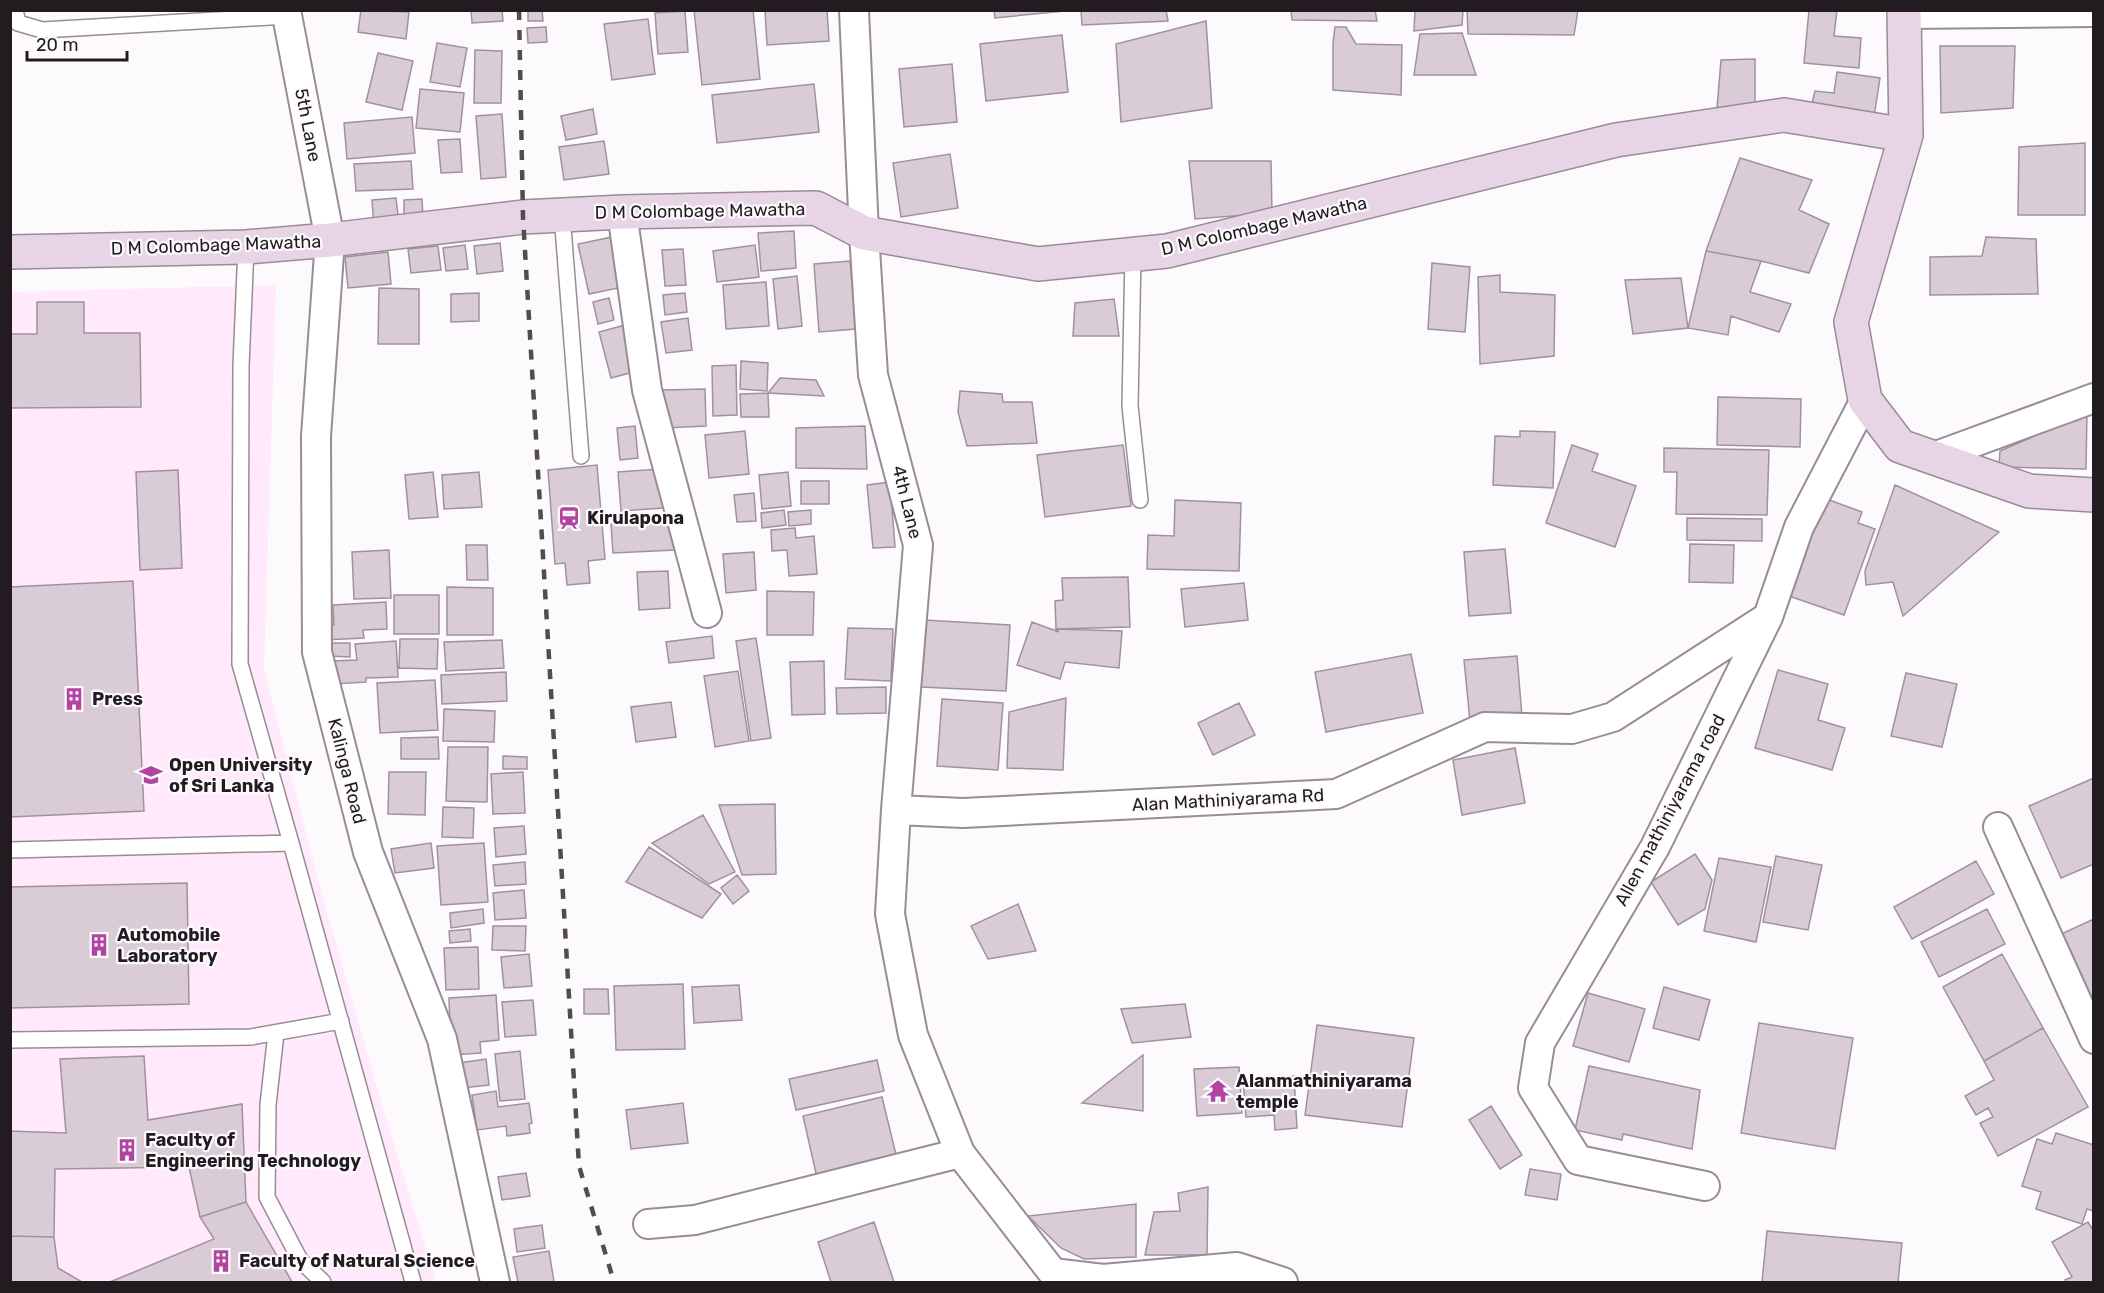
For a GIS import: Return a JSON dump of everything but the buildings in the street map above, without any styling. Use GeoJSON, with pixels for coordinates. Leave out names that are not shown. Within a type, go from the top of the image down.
{"type":"FeatureCollection","features":[{"type":"Feature","properties":{"kind":"street","name":"4th Lane"},"geometry":{"type":"LineString","coordinates":[[854,10],[873,375],[918,545],[896,810],[890,914],[913,1035],[960,1153],[1053,1273],[1103,1279],[1146,1279],[1237,1267],[1284,1282]]}},
{"type":"Feature","properties":{"kind":"street"},"geometry":{"type":"LineString","coordinates":[[2094,12],[1905,12],[1906,135],[1851,322],[1864,400],[1900,446],[2029,491],[2094,495]]}},
{"type":"Feature","properties":{"kind":"street","name":"5th Lane"},"geometry":{"type":"LineString","coordinates":[[287,13],[330,240]]}},
{"type":"Feature","properties":{"kind":"street","name":"D M Colombage Mawatha"},"geometry":{"type":"LineString","coordinates":[[10,252],[246,247],[330,240],[523,217],[622,212],[816,208],[864,234],[1038,264],[1167,251],[1616,140],[1784,115],[1906,135]]}},
{"type":"Feature","properties":{"kind":"street"},"geometry":{"type":"LineString","coordinates":[[622,212],[647,390],[707,614]]}},
{"type":"Feature","properties":{"kind":"street","name":"Kalinga Road"},"geometry":{"type":"LineString","coordinates":[[330,240],[316,436],[317,652],[368,852],[442,1039],[495,1282]]}},
{"type":"Feature","properties":{"kind":"street"},"geometry":{"type":"LineString","coordinates":[[1931,458],[2094,398]]}},
{"type":"Feature","properties":{"kind":"street","name":"Allen mathiniyarama road"},"geometry":{"type":"LineString","coordinates":[[1705,1186],[1578,1160],[1533,1088],[1540,1043],[1655,847],[1768,617],[1799,527],[1864,400]]}},
{"type":"Feature","properties":{"kind":"street","name":"Alan Mathiniyarama Rd"},"geometry":{"type":"LineString","coordinates":[[896,810],[963,813],[1336,794],[1485,727],[1572,729],[1613,717],[1768,617]]}},
{"type":"Feature","properties":{"kind":"street"},"geometry":{"type":"LineString","coordinates":[[1998,827],[2094,1039]]}},
{"type":"Feature","properties":{"kind":"street"},"geometry":{"type":"LineString","coordinates":[[648,1224],[695,1220],[960,1153]]}},
{"type":"Feature","properties":{"kind":"lane"},"geometry":{"type":"LineString","coordinates":[[15,10],[18,23],[42,30],[287,13]]}},
{"type":"Feature","properties":{"kind":"lane"},"geometry":{"type":"LineString","coordinates":[[562,215],[581,456]]}},
{"type":"Feature","properties":{"kind":"lane"},"geometry":{"type":"LineString","coordinates":[[246,247],[241,366],[240,664],[413,1282]]}},
{"type":"Feature","properties":{"kind":"lane"},"geometry":{"type":"LineString","coordinates":[[1133,254],[1130,406],[1140,500]]}},
{"type":"Feature","properties":{"kind":"lane"},"geometry":{"type":"LineString","coordinates":[[10,850],[291,843]]}},
{"type":"Feature","properties":{"kind":"lane"},"geometry":{"type":"LineString","coordinates":[[10,1040],[251,1037],[341,1021]]}},
{"type":"Feature","properties":{"kind":"lane"},"geometry":{"type":"LineString","coordinates":[[276,1033],[268,1105],[267,1197],[300,1260],[323,1282]]}},
{"type":"Feature","properties":{"kind":"shaded area","name":"Open University of Sri Lanka"},"geometry":{"type":"Polygon","coordinates":[[[276,285],[264,669],[318,880],[383,1108],[436,1282],[11,1282],[10,292],[276,285]]]}},
{"type":"Feature","properties":{"kind":"railway"},"geometry":{"type":"LineString","coordinates":[[519,10],[523,217],[579,1166],[614,1282]]}},
{"type":"Feature","properties":{"kind":"place","name":"Kirulapona"},"geometry":{"type":"Point","coordinates":[569,518]}},
{"type":"Feature","properties":{"kind":"place","name":"Press"},"geometry":{"type":"Point","coordinates":[74,699]}},
{"type":"Feature","properties":{"kind":"place","name":"Open University of Sri Lanka"},"geometry":{"type":"Point","coordinates":[151,775]}},
{"type":"Feature","properties":{"kind":"place","name":"Automobile Laboratory"},"geometry":{"type":"Point","coordinates":[99,945]}},
{"type":"Feature","properties":{"kind":"place","name":"Alanmathiniyarama temple"},"geometry":{"type":"Point","coordinates":[1218,1091]}},
{"type":"Feature","properties":{"kind":"place","name":"Faculty of Engineering Technology"},"geometry":{"type":"Point","coordinates":[127,1150]}},
{"type":"Feature","properties":{"kind":"place","name":"Faculty of Natural Science"},"geometry":{"type":"Point","coordinates":[221,1261]}}]}
